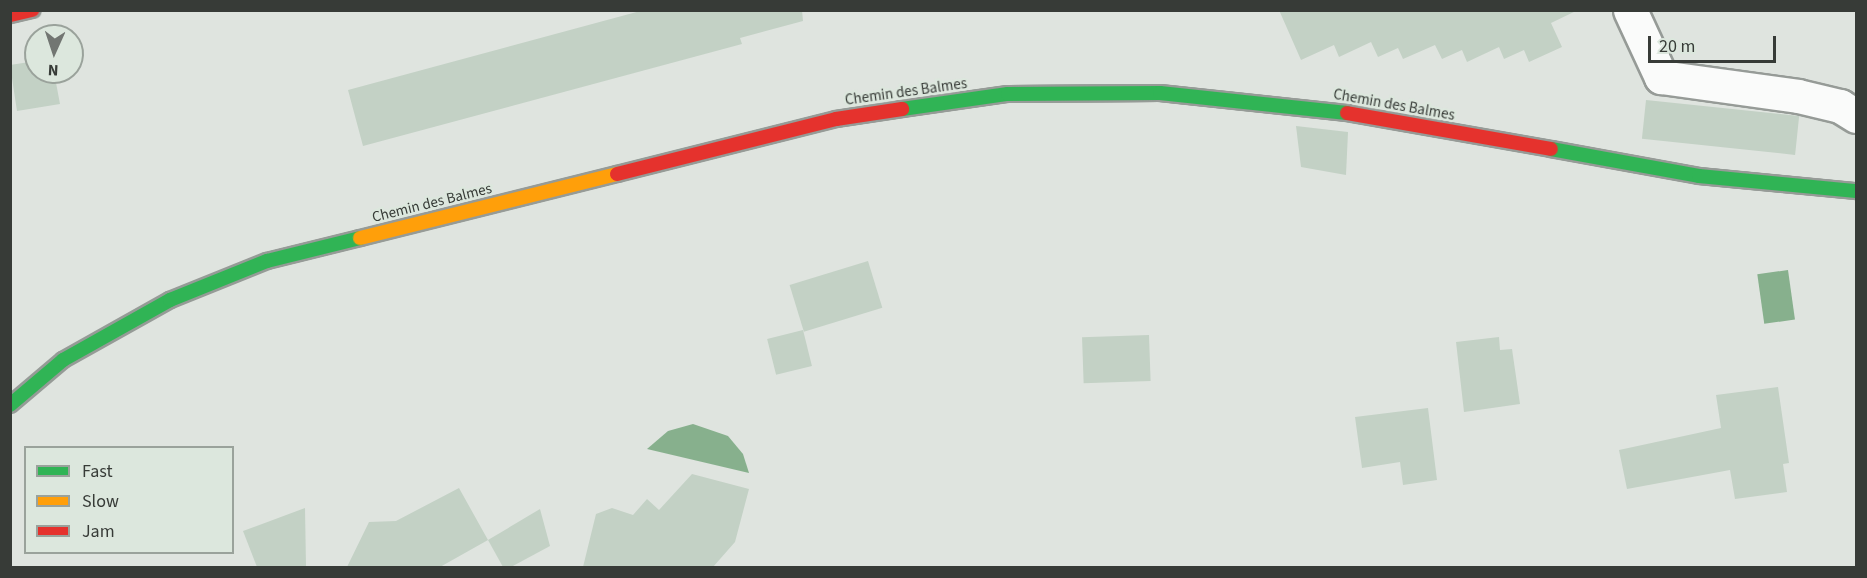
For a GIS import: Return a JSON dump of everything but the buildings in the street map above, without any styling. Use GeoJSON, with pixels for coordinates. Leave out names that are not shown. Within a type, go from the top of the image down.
{"type":"FeatureCollection","features":[{"type":"Feature","properties":{"kind":"street"},"geometry":{"type":"LineString","coordinates":[[10,15],[32,10]]}},
{"type":"Feature","properties":{"kind":"street"},"geometry":{"type":"LineString","coordinates":[[1630,10],[1661,77],[1798,96],[1840,106],[1857,116]]}},
{"type":"Feature","properties":{"kind":"street","name":"Chemin des Balmes"},"geometry":{"type":"LineString","coordinates":[[10,405],[63,360],[170,300],[267,261],[836,118],[1008,94],[1160,93],[1349,113],[1699,176],[1857,190]]}},
{"type":"Feature","properties":{"kind":"shaded area"},"geometry":{"type":"Polygon","coordinates":[[[1788,270],[1795,320],[1764,324],[1757,274],[1788,270]]]}},
{"type":"Feature","properties":{"kind":"shaded area"},"geometry":{"type":"Polygon","coordinates":[[[693,424],[728,436],[743,454],[749,473],[647,449],[668,431],[693,424]]]}},
{"type":"Feature","properties":{"kind":"traffic: fast"},"geometry":{"type":"LineString","coordinates":[[902,109],[1008,94],[1160,93],[1347,113]]}},
{"type":"Feature","properties":{"kind":"traffic: fast"},"geometry":{"type":"LineString","coordinates":[[1551,149],[1699,176],[1856,191]]}},
{"type":"Feature","properties":{"kind":"traffic: fast"},"geometry":{"type":"LineString","coordinates":[[10,405],[63,360],[170,300],[267,261],[360,238]]}},
{"type":"Feature","properties":{"kind":"traffic: slow"},"geometry":{"type":"LineString","coordinates":[[360,238],[617,174]]}},
{"type":"Feature","properties":{"kind":"traffic: jam"},"geometry":{"type":"LineString","coordinates":[[10,15],[32,10]]}},
{"type":"Feature","properties":{"kind":"traffic: jam"},"geometry":{"type":"LineString","coordinates":[[617,174],[836,119],[902,109]]}},
{"type":"Feature","properties":{"kind":"traffic: jam"},"geometry":{"type":"LineString","coordinates":[[1347,113],[1551,149]]}}]}
